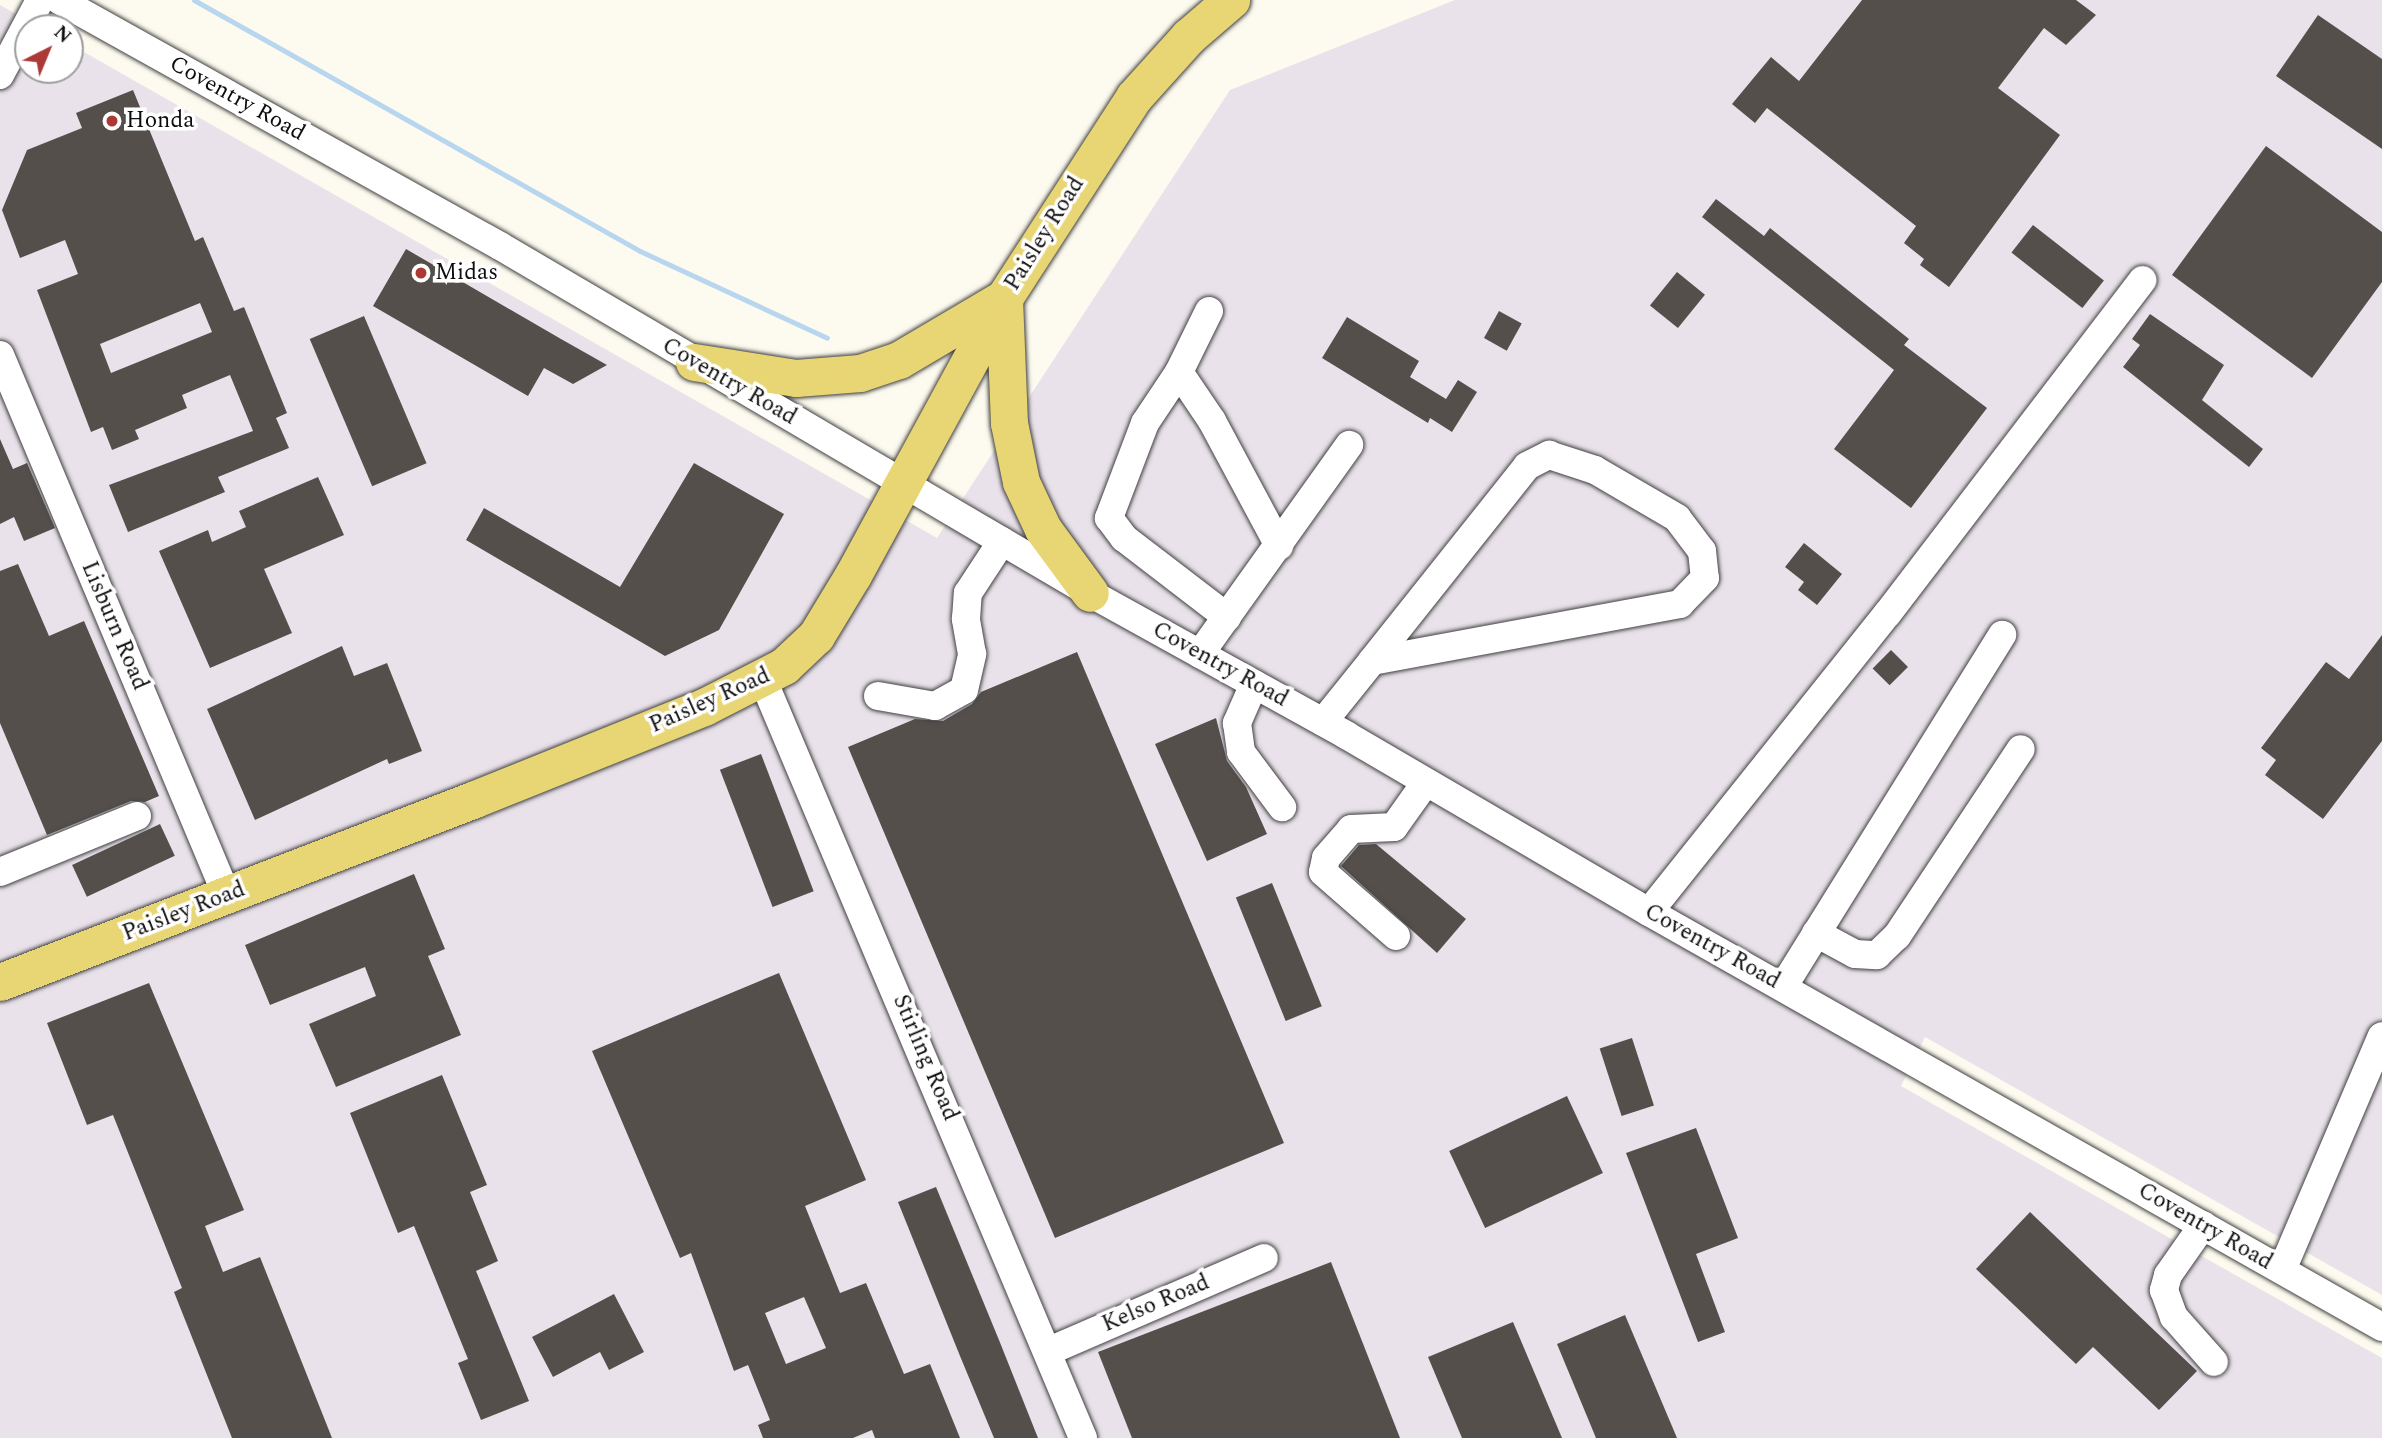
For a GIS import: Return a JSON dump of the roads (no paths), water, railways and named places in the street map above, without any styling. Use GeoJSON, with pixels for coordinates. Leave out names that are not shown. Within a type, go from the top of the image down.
{"type":"FeatureCollection","features":[{"type":"Feature","properties":{"kind":"main road","name":"Paisley Road"},"geometry":{"type":"LineString","coordinates":[[0,982],[227,896],[763,680],[816,636],[905,484],[1004,298],[1134,97],[1170,56],[1231,0]]}},
{"type":"Feature","properties":{"kind":"main road"},"geometry":{"type":"LineString","coordinates":[[694,362],[796,378],[860,373],[899,360],[1004,298],[1009,423],[1021,482],[1044,529],[1090,593]]}},
{"type":"Feature","properties":{"kind":"street"},"geometry":{"type":"LineString","coordinates":[[0,75],[40,0]]}},
{"type":"Feature","properties":{"kind":"street","name":"Coventry Road"},"geometry":{"type":"LineString","coordinates":[[60,0],[488,240],[1090,593],[1323,722],[1648,912],[2382,1327]]}},
{"type":"Feature","properties":{"kind":"street"},"geometry":{"type":"LineString","coordinates":[[1648,912],[1897,602],[2143,280]]}},
{"type":"Feature","properties":{"kind":"street"},"geometry":{"type":"LineString","coordinates":[[1209,311],[1179,372],[1144,423],[1109,518],[1124,538],[1227,617]]}},
{"type":"Feature","properties":{"kind":"street","name":"Lisburn Road"},"geometry":{"type":"LineString","coordinates":[[0,355],[227,896]]}},
{"type":"Feature","properties":{"kind":"street"},"geometry":{"type":"LineString","coordinates":[[1179,372],[1212,421],[1279,546]]}},
{"type":"Feature","properties":{"kind":"street"},"geometry":{"type":"LineString","coordinates":[[1200,654],[1349,445]]}},
{"type":"Feature","properties":{"kind":"street"},"geometry":{"type":"LineString","coordinates":[[1323,722],[1527,466],[1549,455],[1595,470],[1676,517],[1702,551],[1705,578],[1680,604],[1372,661]]}},
{"type":"Feature","properties":{"kind":"street"},"geometry":{"type":"LineString","coordinates":[[877,696],[910,705],[935,706],[964,690],[972,654],[966,619],[968,593],[1002,541]]}},
{"type":"Feature","properties":{"kind":"street"},"geometry":{"type":"LineString","coordinates":[[1783,988],[2002,635]]}},
{"type":"Feature","properties":{"kind":"street","name":"Stirling Road"},"geometry":{"type":"LineString","coordinates":[[763,680],[1049,1351],[1083,1438]]}},
{"type":"Feature","properties":{"kind":"street"},"geometry":{"type":"LineString","coordinates":[[1254,684],[1237,723],[1241,752],[1282,807]]}},
{"type":"Feature","properties":{"kind":"street"},"geometry":{"type":"LineString","coordinates":[[1816,933],[1855,954],[1877,955],[1897,936],[2021,749]]}},
{"type":"Feature","properties":{"kind":"street"},"geometry":{"type":"LineString","coordinates":[[1396,936],[1323,872],[1326,858],[1351,829],[1385,829],[1402,821],[1426,782]]}},
{"type":"Feature","properties":{"kind":"street"},"geometry":{"type":"LineString","coordinates":[[0,872],[137,816]]}},
{"type":"Feature","properties":{"kind":"street"},"geometry":{"type":"LineString","coordinates":[[2282,1270],[2382,1035]]}},
{"type":"Feature","properties":{"kind":"street"},"geometry":{"type":"LineString","coordinates":[[2203,1225],[2168,1275],[2164,1290],[2174,1317],[2214,1362]]}},
{"type":"Feature","properties":{"kind":"street","name":"Kelso Road"},"geometry":{"type":"LineString","coordinates":[[1049,1351],[1264,1258]]}},
{"type":"Feature","properties":{"kind":"waterway"},"geometry":{"type":"LineString","coordinates":[[194,0],[640,251],[827,338]]}},
{"type":"Feature","properties":{"kind":"place","name":"Honda"},"geometry":{"type":"Point","coordinates":[112,121]}},
{"type":"Feature","properties":{"kind":"place","name":"Midas"},"geometry":{"type":"Point","coordinates":[421,273]}}]}
